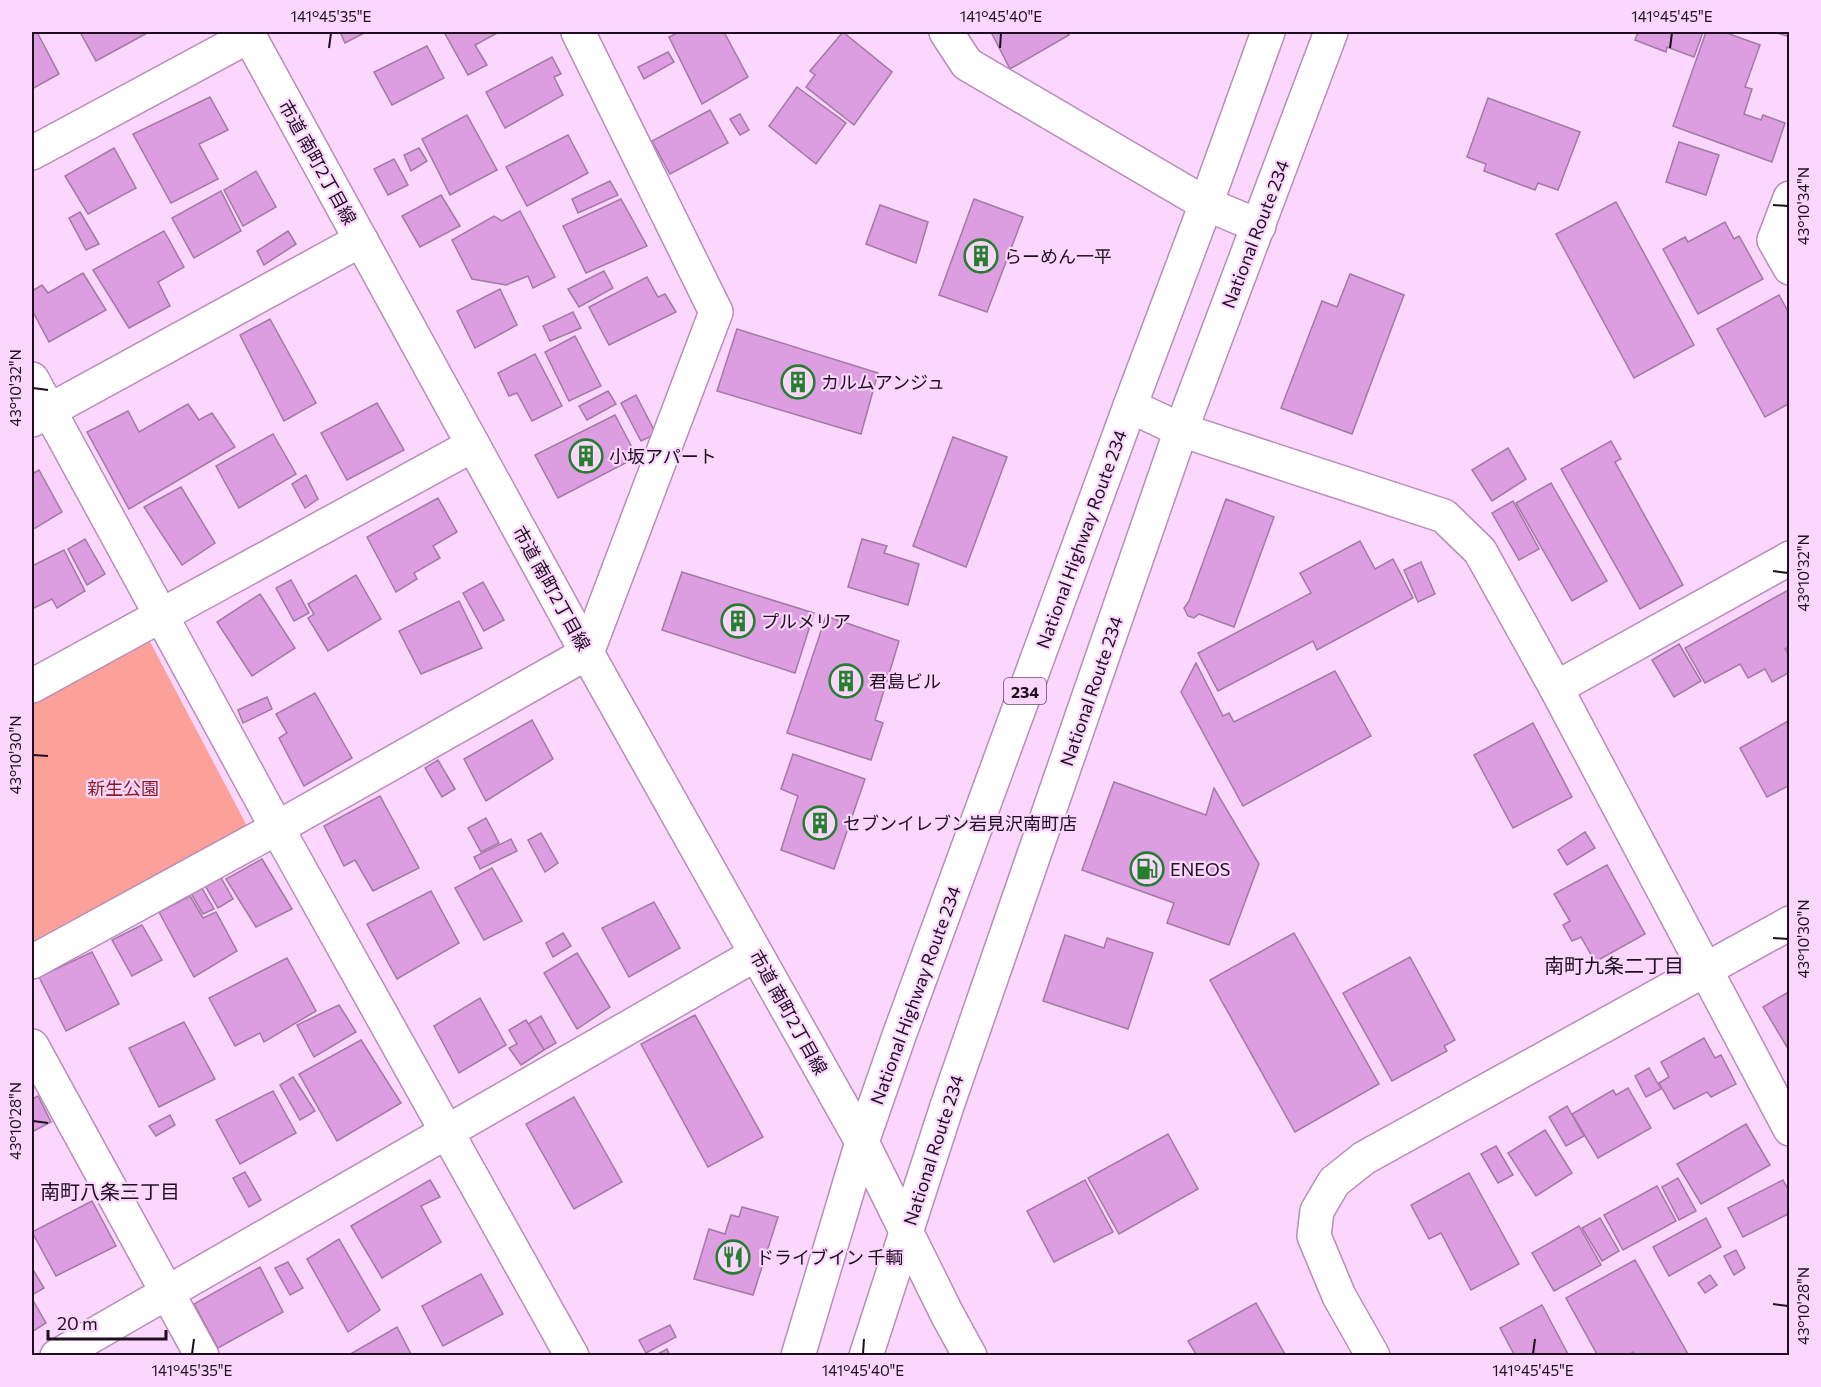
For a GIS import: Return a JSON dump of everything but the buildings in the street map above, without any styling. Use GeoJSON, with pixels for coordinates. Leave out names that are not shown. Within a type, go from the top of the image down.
{"type":"FeatureCollection","features":[{"type":"Feature","properties":{"kind":"main road"},"geometry":{"type":"LineString","coordinates":[[32,962],[277,828],[587,653],[716,312],[578,32]]}},
{"type":"Feature","properties":{"kind":"main road"},"geometry":{"type":"LineString","coordinates":[[946,32],[967,64],[1206,204],[1259,226]]}},
{"type":"Feature","properties":{"kind":"main road","name":"National Highway Route 234"},"geometry":{"type":"LineString","coordinates":[[798,1356],[862,1142],[904,1021],[1268,32]]}},
{"type":"Feature","properties":{"kind":"main road","name":"National Route 234"},"geometry":{"type":"LineString","coordinates":[[866,1356],[947,1106],[1181,430],[1331,32]]}},
{"type":"Feature","properties":{"kind":"main road"},"geometry":{"type":"LineString","coordinates":[[32,153],[248,34]]}},
{"type":"Feature","properties":{"kind":"main road","name":"市道 南町2丁目線"},"geometry":{"type":"LineString","coordinates":[[248,34],[587,653],[862,1142],[970,1356]]}},
{"type":"Feature","properties":{"kind":"main road"},"geometry":{"type":"LineString","coordinates":[[1790,198],[1774,240],[1790,268]]}},
{"type":"Feature","properties":{"kind":"main road"},"geometry":{"type":"LineString","coordinates":[[40,415],[361,240]]}},
{"type":"Feature","properties":{"kind":"main road"},"geometry":{"type":"LineString","coordinates":[[32,379],[40,415],[161,615],[277,828],[447,1131],[562,1352]]}},
{"type":"Feature","properties":{"kind":"main road"},"geometry":{"type":"LineString","coordinates":[[1130,406],[1181,430],[1444,516],[1480,551],[1556,688],[1790,1129]]}},
{"type":"Feature","properties":{"kind":"main road"},"geometry":{"type":"LineString","coordinates":[[32,686],[473,445]]}},
{"type":"Feature","properties":{"kind":"main road"},"geometry":{"type":"LineString","coordinates":[[1556,688],[1790,558]]}},
{"type":"Feature","properties":{"kind":"main road"},"geometry":{"type":"LineString","coordinates":[[1373,1356],[1339,1296],[1314,1236],[1317,1211],[1334,1182],[1364,1158],[1790,924]]}},
{"type":"Feature","properties":{"kind":"main road"},"geometry":{"type":"LineString","coordinates":[[57,1356],[756,954]]}},
{"type":"Feature","properties":{"kind":"main road"},"geometry":{"type":"LineString","coordinates":[[32,1046],[202,1356]]}},
{"type":"Feature","properties":{"kind":"green space","name":"新生公園"},"geometry":{"type":"Polygon","coordinates":[[[149,640],[247,826],[33,941],[32,703],[149,640]]]}},
{"type":"Feature","properties":{"kind":"place","name":"らーめん一平"},"geometry":{"type":"Point","coordinates":[981,256]}},
{"type":"Feature","properties":{"kind":"place","name":"カルムアンジュ"},"geometry":{"type":"Point","coordinates":[798,382]}},
{"type":"Feature","properties":{"kind":"place","name":"小坂アパート"},"geometry":{"type":"Point","coordinates":[586,456]}},
{"type":"Feature","properties":{"kind":"place","name":"プルメリア"},"geometry":{"type":"Point","coordinates":[738,621]}},
{"type":"Feature","properties":{"kind":"place","name":"君島ビル"},"geometry":{"type":"Point","coordinates":[846,681]}},
{"type":"Feature","properties":{"kind":"place","name":"セブンイレブン岩見沢南町店"},"geometry":{"type":"Point","coordinates":[820,823]}},
{"type":"Feature","properties":{"kind":"place","name":"ENEOS"},"geometry":{"type":"Point","coordinates":[1147,869]}},
{"type":"Feature","properties":{"kind":"place","name":"ドライブイン 千輌"},"geometry":{"type":"Point","coordinates":[733,1257]}},
{"type":"Feature","properties":{"kind":"district","name":"南町九条二丁目"},"geometry":{"type":"Point","coordinates":[1614,965]}},
{"type":"Feature","properties":{"kind":"district","name":"南町八条三丁目"},"geometry":{"type":"Point","coordinates":[110,1191]}}]}
